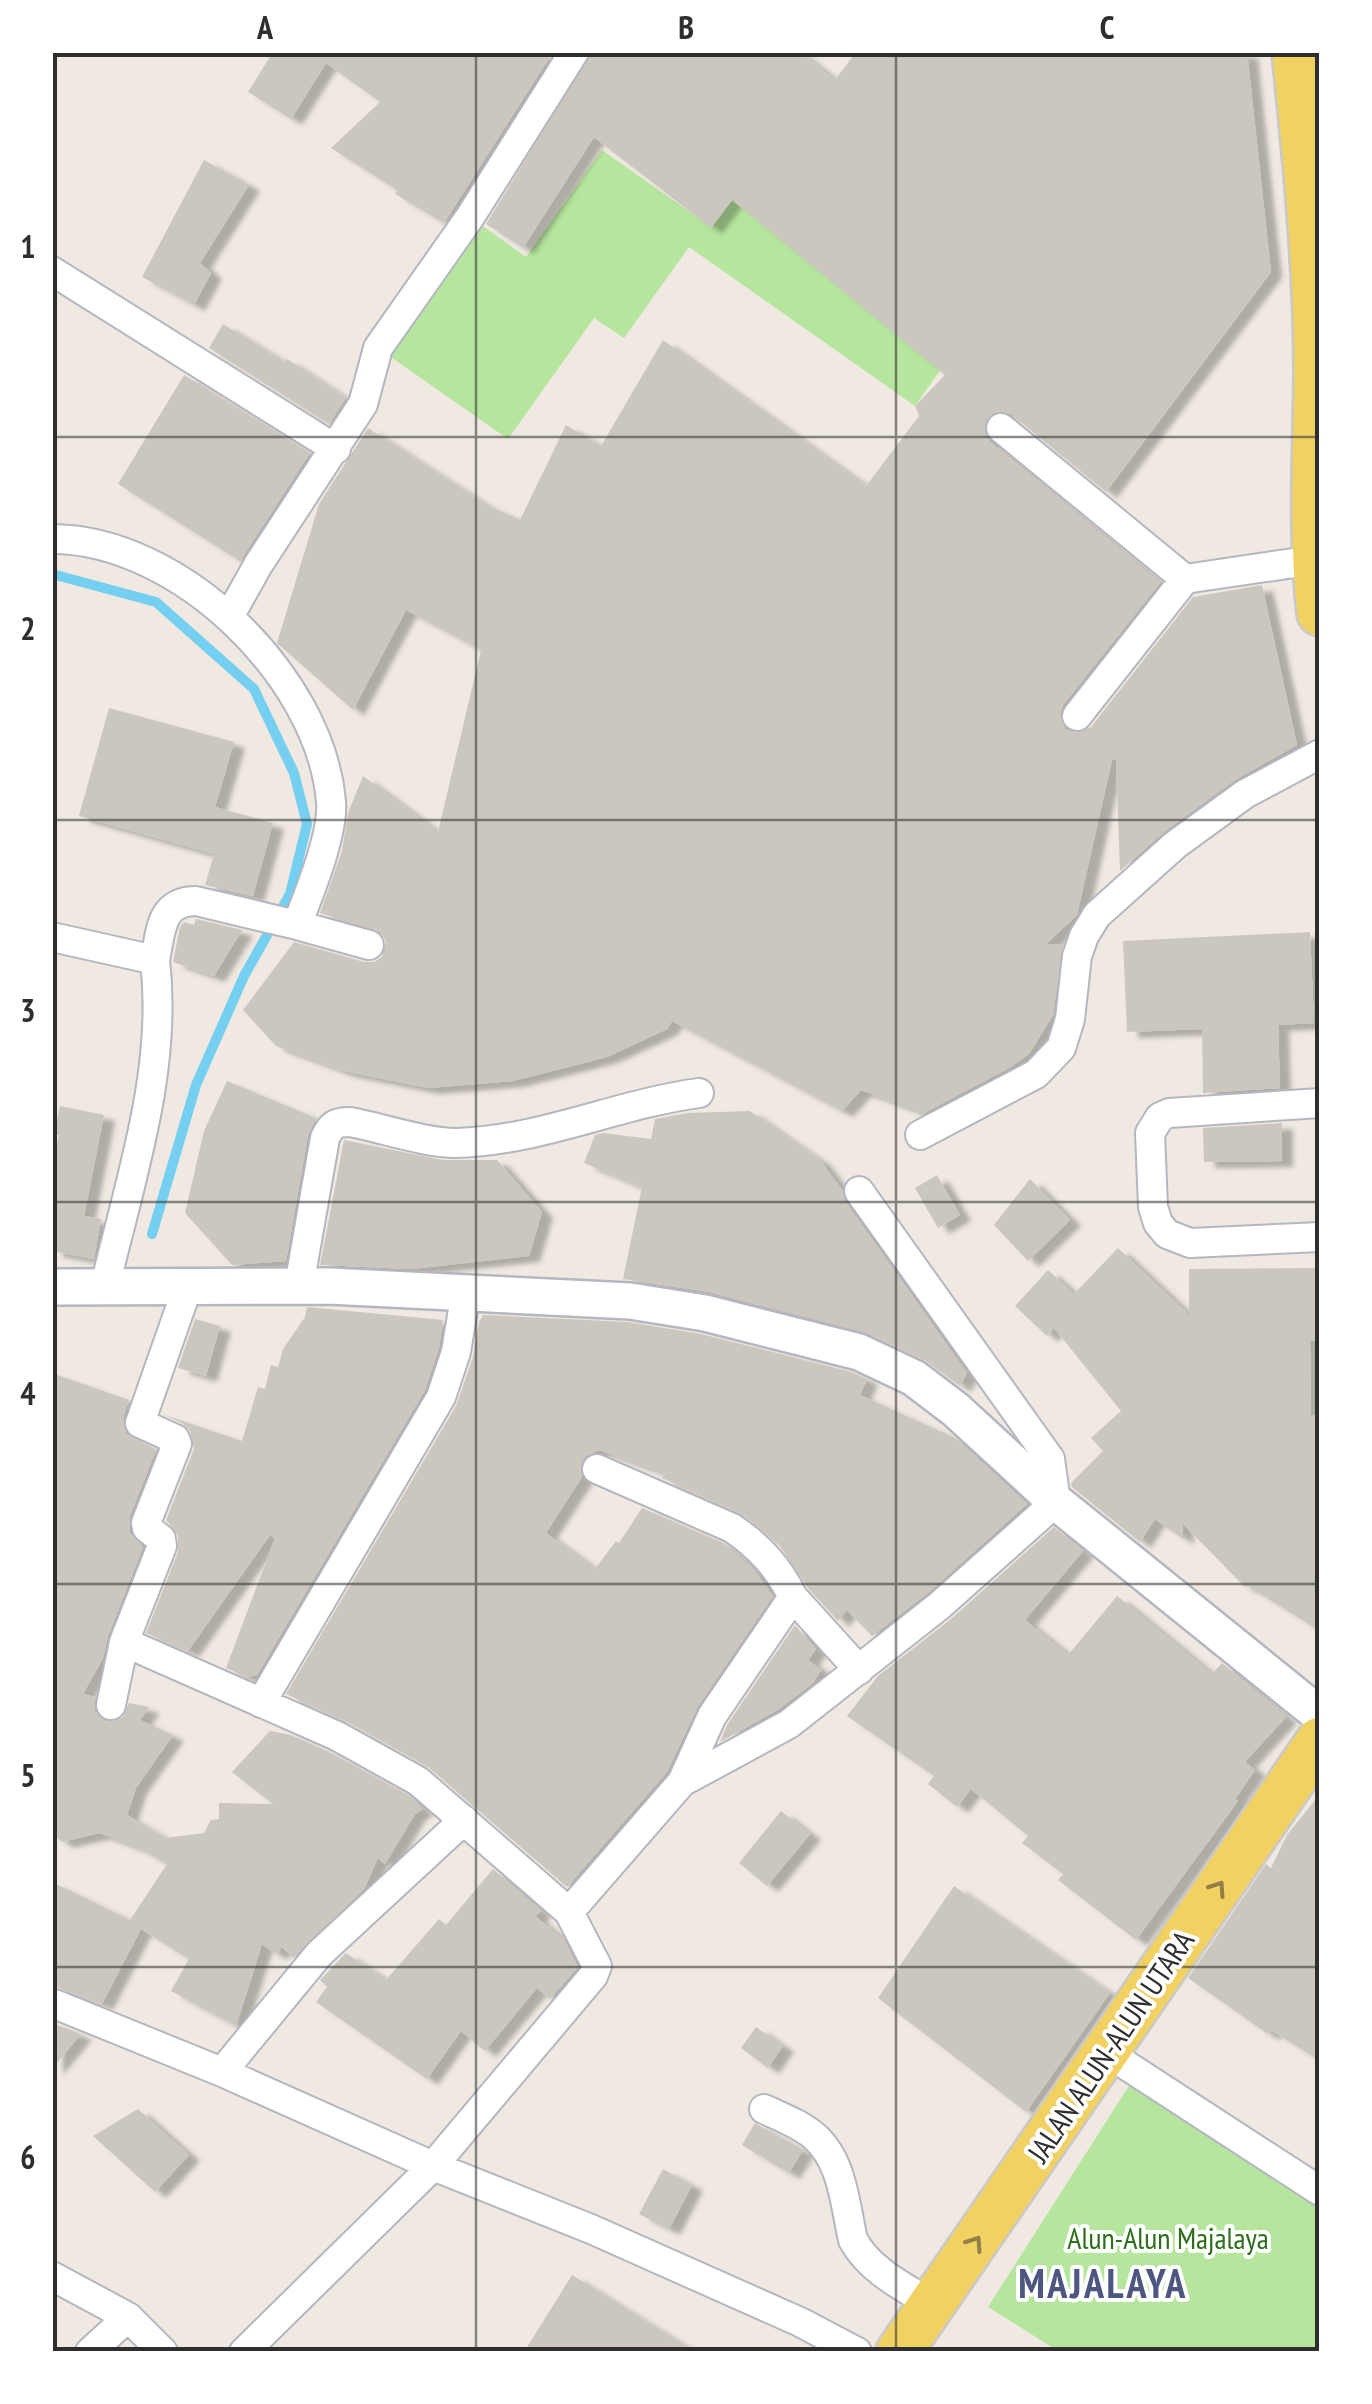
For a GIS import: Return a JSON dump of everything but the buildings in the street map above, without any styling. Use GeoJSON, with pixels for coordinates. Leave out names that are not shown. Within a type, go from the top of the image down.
{"type":"FeatureCollection","features":[{"type":"Feature","properties":{"kind":"main road"},"geometry":{"type":"LineString","coordinates":[[1295,52],[1310,100],[1317,372],[1314,560],[1320,613]]}},
{"type":"Feature","properties":{"kind":"main road","name":"JALAN ALUN-ALUN UTARA"},"geometry":{"type":"LineString","coordinates":[[898,2352],[1320,1740]]}},
{"type":"Feature","properties":{"kind":"street"},"geometry":{"type":"LineString","coordinates":[[229,617],[258,564],[363,404],[378,348],[470,218],[574,52]]}},
{"type":"Feature","properties":{"kind":"street"},"geometry":{"type":"LineString","coordinates":[[52,272],[336,449]]}},
{"type":"Feature","properties":{"kind":"street"},"geometry":{"type":"LineString","coordinates":[[1002,428],[1185,579]]}},
{"type":"Feature","properties":{"kind":"street"},"geometry":{"type":"LineString","coordinates":[[53,540],[86,540],[120,550],[170,575],[229,617],[258,645],[310,720],[325,761],[332,806],[319,864],[293,924]]}},
{"type":"Feature","properties":{"kind":"street"},"geometry":{"type":"LineString","coordinates":[[1077,716],[1185,579],[1314,560]]}},
{"type":"Feature","properties":{"kind":"street"},"geometry":{"type":"LineString","coordinates":[[920,1135],[1036,1074],[1061,1048],[1070,1019],[1077,956],[1097,915],[1175,845],[1231,804],[1320,754]]}},
{"type":"Feature","properties":{"kind":"street"},"geometry":{"type":"LineString","coordinates":[[105,1286],[148,1104],[157,1048],[156,960],[163,919],[174,905],[196,900],[369,945]]}},
{"type":"Feature","properties":{"kind":"street"},"geometry":{"type":"LineString","coordinates":[[52,937],[156,960]]}},
{"type":"Feature","properties":{"kind":"street"},"geometry":{"type":"LineString","coordinates":[[298,1286],[325,1138],[337,1122],[452,1143],[510,1138],[599,1117],[649,1100],[699,1094]]}},
{"type":"Feature","properties":{"kind":"street"},"geometry":{"type":"LineString","coordinates":[[1320,1103],[1170,1113],[1160,1118],[1150,1133],[1153,1207],[1167,1234],[1190,1244],[1320,1237]]}},
{"type":"Feature","properties":{"kind":"street"},"geometry":{"type":"LineString","coordinates":[[859,1191],[1034,1434],[1050,1460],[1056,1502]]}},
{"type":"Feature","properties":{"kind":"street"},"geometry":{"type":"LineString","coordinates":[[52,1286],[298,1286],[630,1301],[705,1313],[858,1352],[914,1378],[1056,1502],[1320,1715]]}},
{"type":"Feature","properties":{"kind":"street"},"geometry":{"type":"LineString","coordinates":[[111,1705],[124,1642],[162,1546],[146,1524],[177,1444],[140,1423],[188,1286]]}},
{"type":"Feature","properties":{"kind":"street"},"geometry":{"type":"LineString","coordinates":[[261,1702],[440,1397],[456,1352],[466,1292]]}},
{"type":"Feature","properties":{"kind":"street"},"geometry":{"type":"LineString","coordinates":[[597,1469],[741,1534],[771,1561],[792,1597],[859,1670]]}},
{"type":"Feature","properties":{"kind":"street"},"geometry":{"type":"LineString","coordinates":[[682,1782],[788,1724],[940,1606],[1056,1502]]}},
{"type":"Feature","properties":{"kind":"street"},"geometry":{"type":"LineString","coordinates":[[570,1912],[682,1782],[712,1716],[792,1597]]}},
{"type":"Feature","properties":{"kind":"street"},"geometry":{"type":"LineString","coordinates":[[124,1642],[337,1736],[418,1781],[570,1912],[597,1966],[593,1976],[433,2166],[244,2352]]}},
{"type":"Feature","properties":{"kind":"street"},"geometry":{"type":"LineString","coordinates":[[222,2072],[319,1954],[464,1820]]}},
{"type":"Feature","properties":{"kind":"street"},"geometry":{"type":"LineString","coordinates":[[52,2002],[433,2166],[591,2229],[800,2322],[857,2352]]}},
{"type":"Feature","properties":{"kind":"street"},"geometry":{"type":"LineString","coordinates":[[1106,2052],[1320,2191]]}},
{"type":"Feature","properties":{"kind":"street"},"geometry":{"type":"LineString","coordinates":[[764,2108],[811,2133],[828,2149],[837,2167],[858,2250],[890,2278],[933,2305]]}},
{"type":"Feature","properties":{"kind":"street"},"geometry":{"type":"LineString","coordinates":[[52,2276],[128,2317],[164,2352]]}},
{"type":"Feature","properties":{"kind":"street"},"geometry":{"type":"LineString","coordinates":[[90,2352],[128,2317]]}},
{"type":"Feature","properties":{"kind":"green space"},"geometry":{"type":"Polygon","coordinates":[[[602,150],[711,227],[757,168],[973,323],[915,406],[689,247],[624,338],[594,318],[508,439],[378,348],[470,217],[526,257],[602,150]]]}},
{"type":"Feature","properties":{"kind":"green space","name":"Alun-Alun Majalaya"},"geometry":{"type":"Polygon","coordinates":[[[1134,2078],[1319,2197],[1319,2351],[1058,2351],[988,2307],[1134,2078]]]}},
{"type":"Feature","properties":{"kind":"waterway"},"geometry":{"type":"LineString","coordinates":[[52,574],[156,602],[254,689],[294,773],[307,824],[290,894],[244,976],[196,1085],[152,1234]]}},
{"type":"Feature","properties":{"kind":"district","name":"MAJALAYA"},"geometry":{"type":"Point","coordinates":[1103,2283]}}]}
